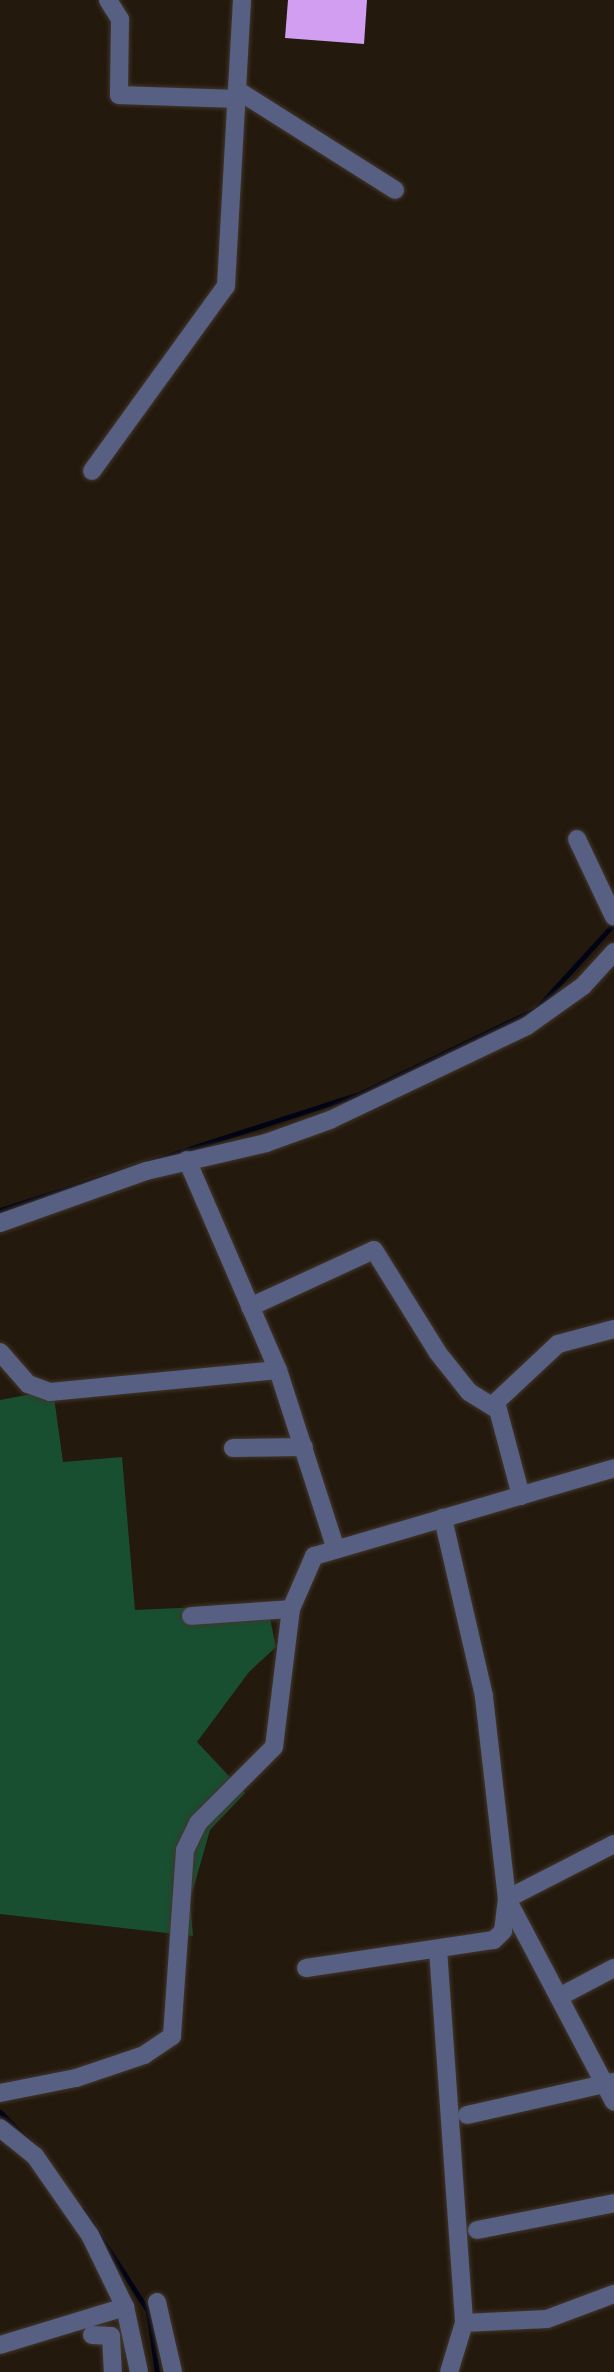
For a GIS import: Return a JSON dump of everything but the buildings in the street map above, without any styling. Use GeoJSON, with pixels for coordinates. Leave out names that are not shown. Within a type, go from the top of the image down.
{"type":"FeatureCollection","features":[{"type":"Feature","properties":{"kind":"street"},"geometry":{"type":"LineString","coordinates":[[108,0],[120,19],[119,95],[237,94],[395,190]]}},
{"type":"Feature","properties":{"kind":"street"},"geometry":{"type":"LineString","coordinates":[[92,471],[226,286],[242,0]]}},
{"type":"Feature","properties":{"kind":"street"},"geometry":{"type":"LineString","coordinates":[[577,839],[612,916]]}},
{"type":"Feature","properties":{"kind":"street"},"geometry":{"type":"LineString","coordinates":[[0,1223],[187,1160],[330,1121],[444,1068],[556,1008],[614,952]]}},
{"type":"Feature","properties":{"kind":"street"},"geometry":{"type":"LineString","coordinates":[[187,1160],[278,1370],[335,1547]]}},
{"type":"Feature","properties":{"kind":"street"},"geometry":{"type":"LineString","coordinates":[[250,1307],[374,1250],[438,1353],[469,1392],[496,1409]]}},
{"type":"Feature","properties":{"kind":"street"},"geometry":{"type":"LineString","coordinates":[[521,1496],[496,1409],[499,1398],[558,1344],[614,1329]]}},
{"type":"Feature","properties":{"kind":"street"},"geometry":{"type":"LineString","coordinates":[[0,1352],[27,1384],[50,1392],[278,1370]]}},
{"type":"Feature","properties":{"kind":"street"},"geometry":{"type":"LineString","coordinates":[[233,1448],[304,1447]]}},
{"type":"Feature","properties":{"kind":"street"},"geometry":{"type":"LineString","coordinates":[[0,2093],[76,2078],[144,2055],[172,2036],[186,1850],[198,1823],[274,1747],[291,1609],[308,1563],[335,1547],[614,1468]]}},
{"type":"Feature","properties":{"kind":"street"},"geometry":{"type":"LineString","coordinates":[[306,1968],[498,1938],[507,1899],[484,1696],[443,1518]]}},
{"type":"Feature","properties":{"kind":"street"},"geometry":{"type":"LineString","coordinates":[[191,1616],[291,1609]]}},
{"type":"Feature","properties":{"kind":"street"},"geometry":{"type":"LineString","coordinates":[[507,1899],[614,1843]]}},
{"type":"Feature","properties":{"kind":"street"},"geometry":{"type":"LineString","coordinates":[[467,2115],[612,2090],[507,1899]]}},
{"type":"Feature","properties":{"kind":"street"},"geometry":{"type":"LineString","coordinates":[[438,1949],[464,2323],[449,2372]]}},
{"type":"Feature","properties":{"kind":"street"},"geometry":{"type":"LineString","coordinates":[[559,1997],[614,1968]]}},
{"type":"Feature","properties":{"kind":"street"},"geometry":{"type":"LineString","coordinates":[[0,2128],[53,2180],[110,2270],[125,2307],[139,2372]]}},
{"type":"Feature","properties":{"kind":"street"},"geometry":{"type":"LineString","coordinates":[[477,2230],[614,2203]]}},
{"type":"Feature","properties":{"kind":"street"},"geometry":{"type":"LineString","coordinates":[[464,2323],[547,2319],[614,2294]]}},
{"type":"Feature","properties":{"kind":"street"},"geometry":{"type":"LineString","coordinates":[[157,2302],[173,2372]]}},
{"type":"Feature","properties":{"kind":"street"},"geometry":{"type":"LineString","coordinates":[[0,2345],[125,2307]]}},
{"type":"Feature","properties":{"kind":"street"},"geometry":{"type":"LineString","coordinates":[[92,2335],[111,2336],[113,2372]]}},
{"type":"Feature","properties":{"kind":"green space"},"geometry":{"type":"Polygon","coordinates":[[[53,1390],[63,1462],[122,1457],[135,1610],[267,1604],[276,1647],[249,1672],[197,1742],[245,1793],[210,1830],[190,1900],[193,1936],[0,1914],[0,1400],[53,1390]]]}},
{"type":"Feature","properties":{"kind":"waterway"},"geometry":{"type":"LineString","coordinates":[[0,1210],[359,1094],[536,1009],[614,924]]}},
{"type":"Feature","properties":{"kind":"waterway"},"geometry":{"type":"LineString","coordinates":[[0,2112],[37,2149]]}},
{"type":"Feature","properties":{"kind":"waterway"},"geometry":{"type":"LineString","coordinates":[[83,2210],[148,2311],[157,2372]]}}]}
